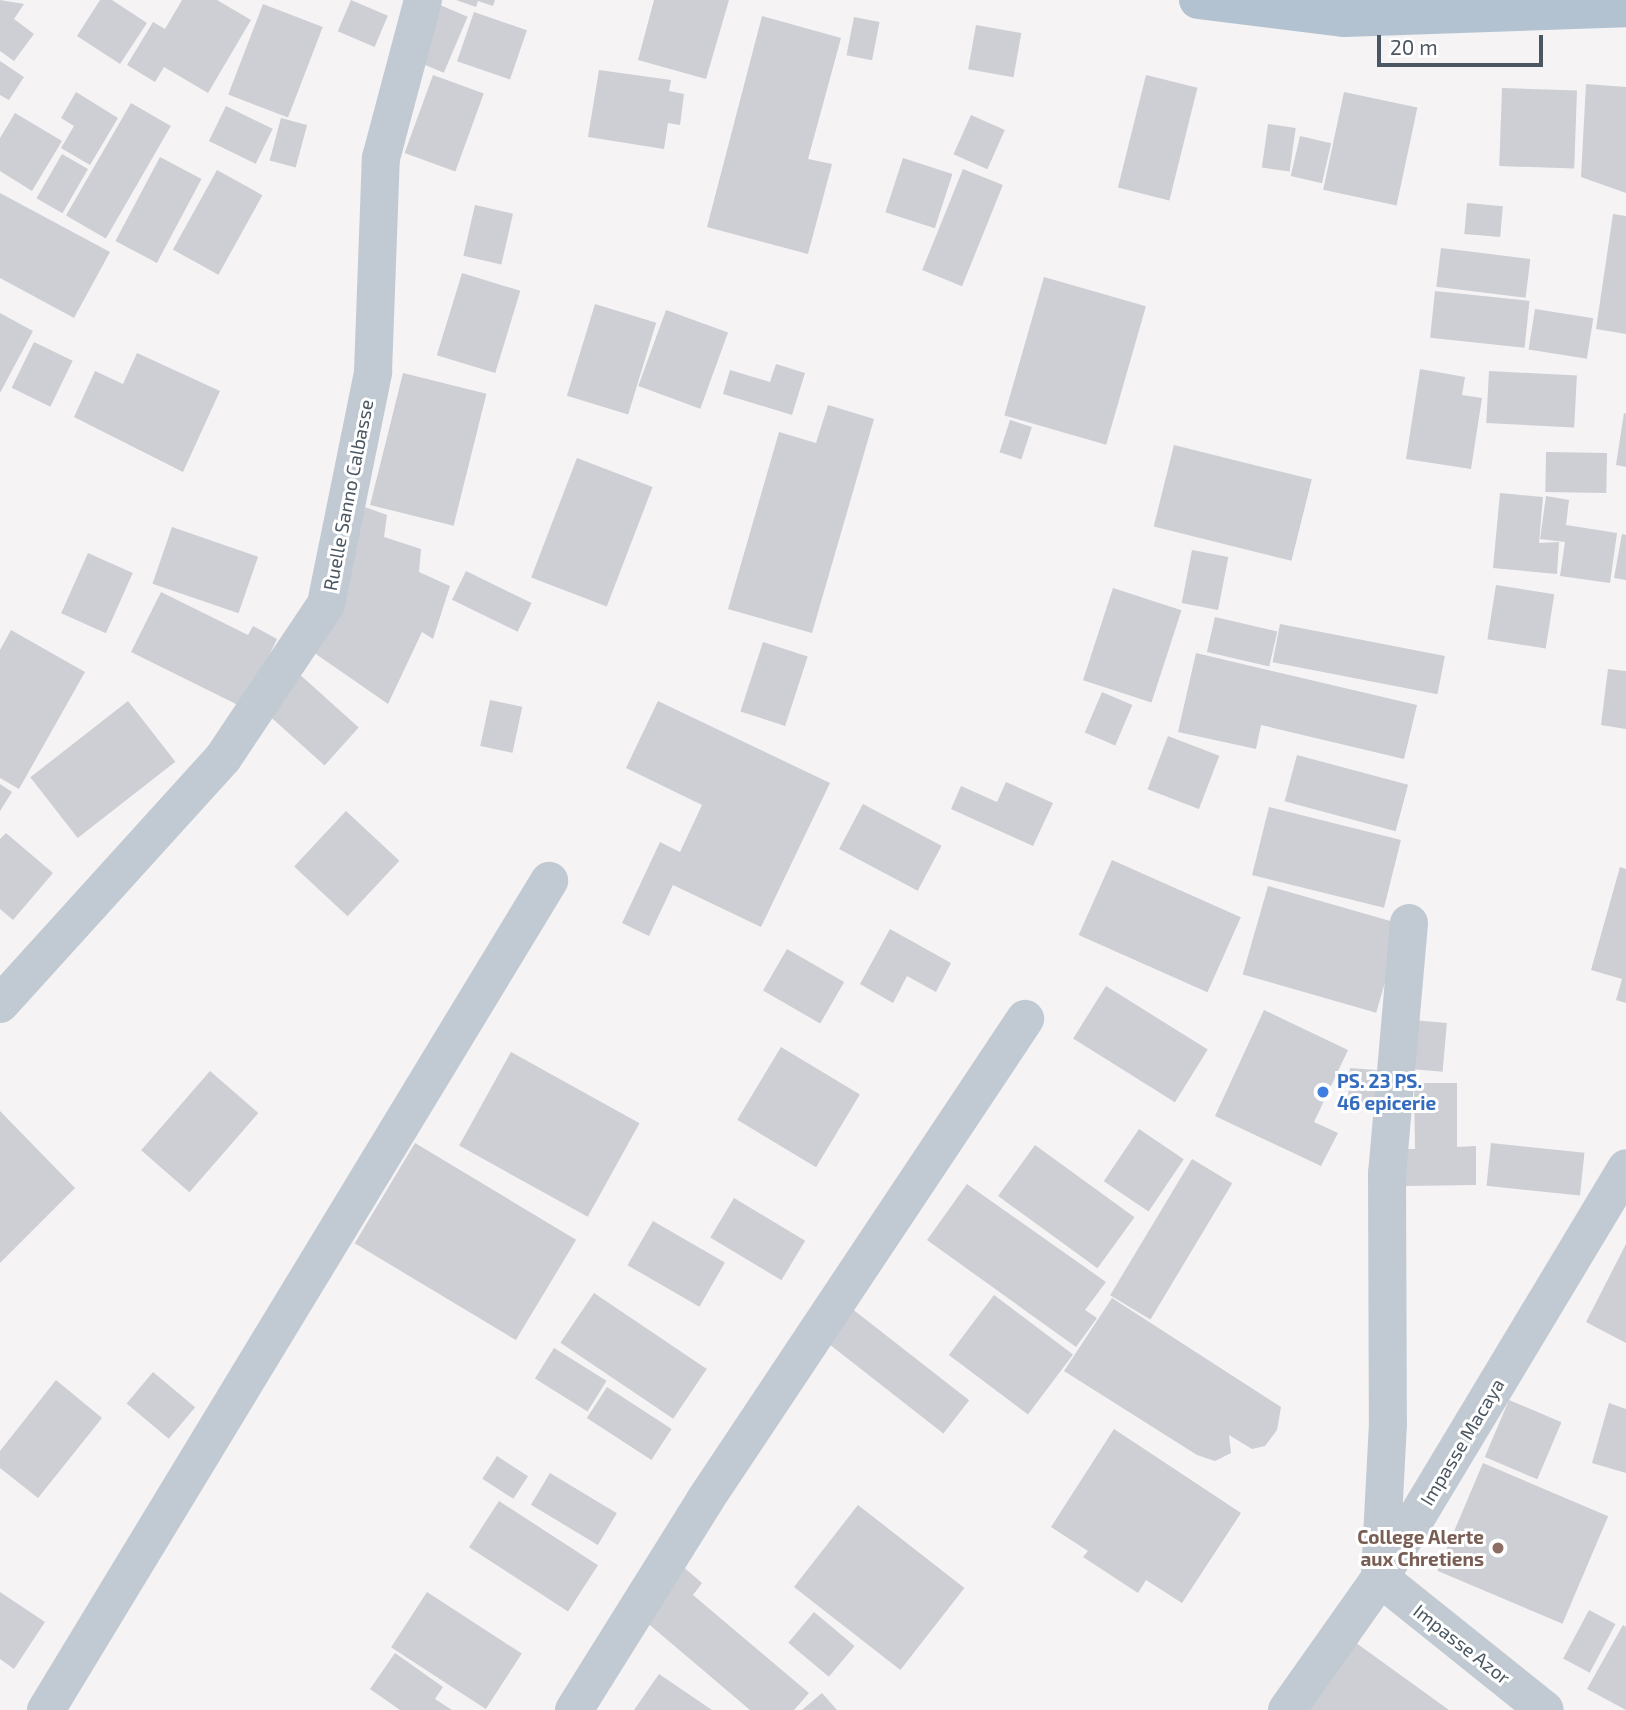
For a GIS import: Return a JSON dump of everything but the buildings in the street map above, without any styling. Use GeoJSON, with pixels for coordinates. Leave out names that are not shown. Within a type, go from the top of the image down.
{"type":"FeatureCollection","features":[{"type":"Feature","properties":{"kind":"main road"},"geometry":{"type":"LineString","coordinates":[[1198,0],[1345,18],[1626,8]]}},
{"type":"Feature","properties":{"kind":"street","name":"Ruelle Sanno Calbasse"},"geometry":{"type":"LineString","coordinates":[[0,1004],[223,758],[326,604],[373,372],[381,158],[423,0]]}},
{"type":"Feature","properties":{"kind":"street"},"geometry":{"type":"LineString","coordinates":[[46,1710],[549,881]]}},
{"type":"Feature","properties":{"kind":"street"},"geometry":{"type":"LineString","coordinates":[[1380,1578],[1388,1423],[1387,1173],[1409,923]]}},
{"type":"Feature","properties":{"kind":"street"},"geometry":{"type":"LineString","coordinates":[[574,1710],[705,1500],[1024,1019]]}},
{"type":"Feature","properties":{"kind":"street","name":"Impasse Macaya"},"geometry":{"type":"LineString","coordinates":[[1287,1710],[1380,1578],[1626,1168]]}},
{"type":"Feature","properties":{"kind":"street","name":"Impasse Azor"},"geometry":{"type":"LineString","coordinates":[[1380,1578],[1545,1710]]}},
{"type":"Feature","properties":{"kind":"place","name":"PS. 23 PS. 46 epicerie"},"geometry":{"type":"Point","coordinates":[1323,1092]}},
{"type":"Feature","properties":{"kind":"place","name":"College Alerte aux Chretiens"},"geometry":{"type":"Point","coordinates":[1498,1548]}}]}
